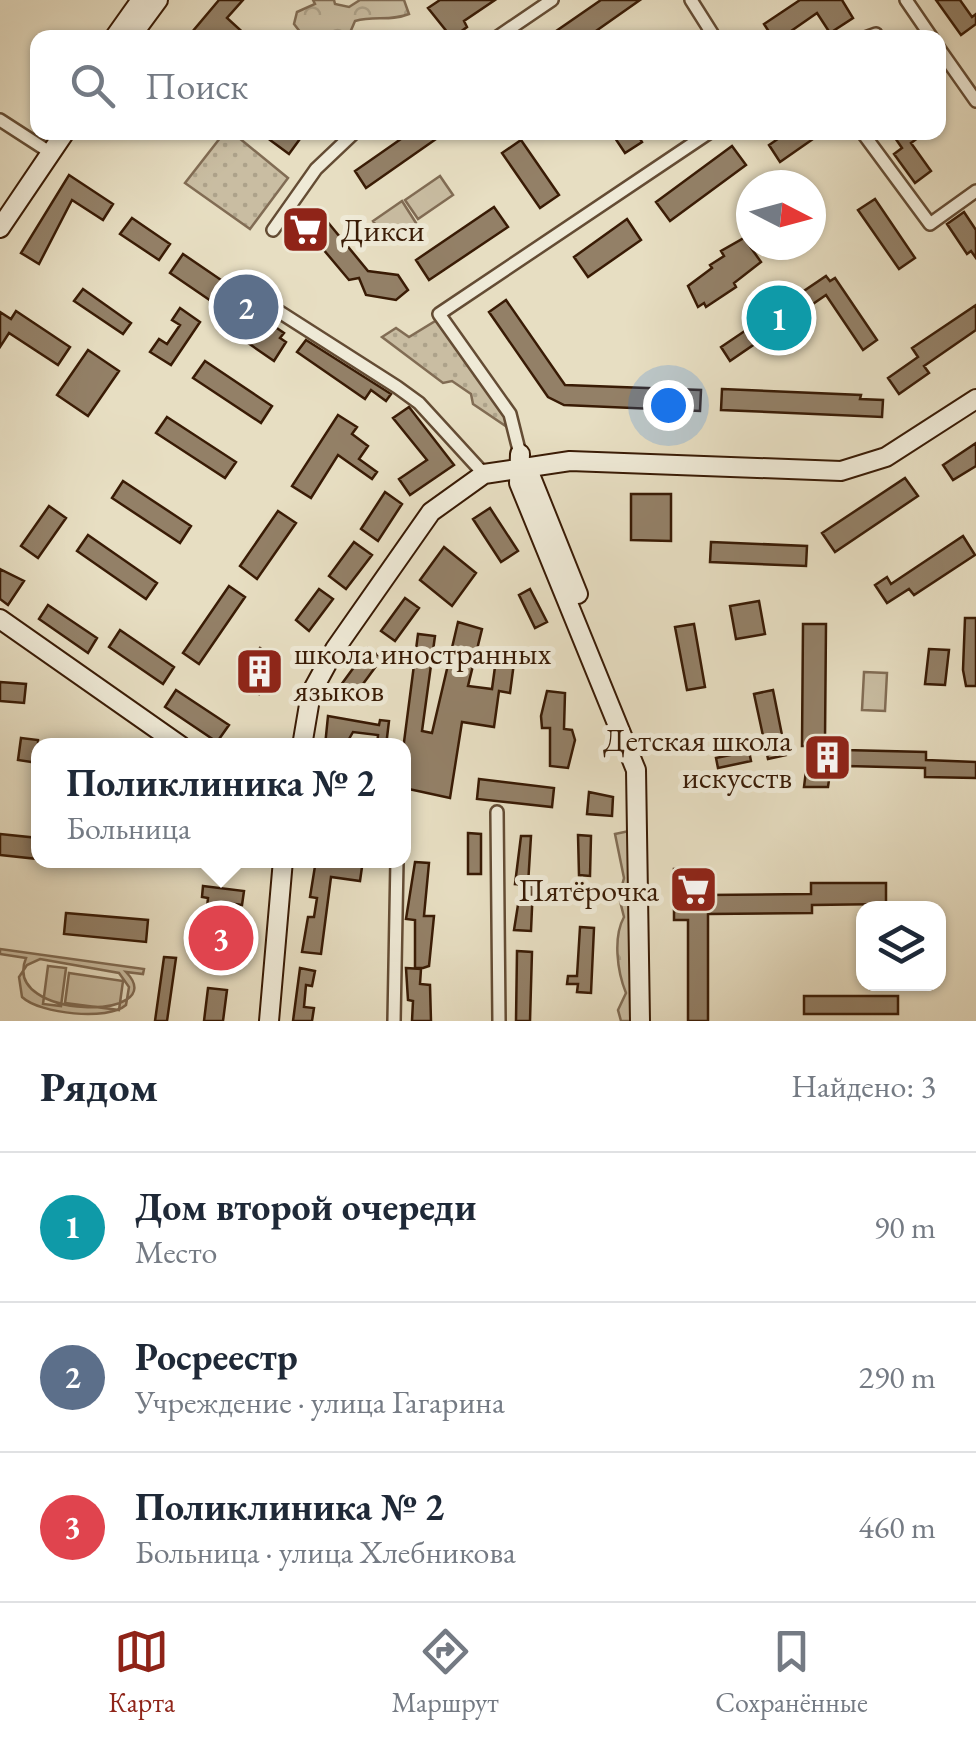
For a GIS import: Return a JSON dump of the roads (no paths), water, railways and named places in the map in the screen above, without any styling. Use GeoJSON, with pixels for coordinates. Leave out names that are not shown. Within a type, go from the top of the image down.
{"type":"FeatureCollection","features":[{"type":"Feature","properties":{"kind":"street"},"geometry":{"type":"LineString","coordinates":[[120,30],[141,0]]}},
{"type":"Feature","properties":{"kind":"street"},"geometry":{"type":"LineString","coordinates":[[136,30],[158,0]]}},
{"type":"Feature","properties":{"kind":"street"},"geometry":{"type":"LineString","coordinates":[[508,30],[552,0]]}},
{"type":"Feature","properties":{"kind":"street"},"geometry":{"type":"LineString","coordinates":[[691,0],[710,30]]}},
{"type":"Feature","properties":{"kind":"street"},"geometry":{"type":"LineString","coordinates":[[906,0],[927,30]]}},
{"type":"Feature","properties":{"kind":"street"},"geometry":{"type":"LineString","coordinates":[[946,58],[976,101]]}},
{"type":"Feature","properties":{"kind":"street"},"geometry":{"type":"LineString","coordinates":[[0,120],[30,135]]}},
{"type":"Feature","properties":{"kind":"street"},"geometry":{"type":"LineString","coordinates":[[273,230],[316,169],[347,140]]}},
{"type":"Feature","properties":{"kind":"street"},"geometry":{"type":"LineString","coordinates":[[640,1021],[636,770],[518,482],[520,461],[510,414],[438,314],[698,140]]}},
{"type":"Feature","properties":{"kind":"street"},"geometry":{"type":"LineString","coordinates":[[868,140],[930,224],[976,191]]}},
{"type":"Feature","properties":{"kind":"street"},"geometry":{"type":"LineString","coordinates":[[0,210],[49,144]]}},
{"type":"Feature","properties":{"kind":"street"},"geometry":{"type":"LineString","coordinates":[[0,228],[49,144]]}},
{"type":"Feature","properties":{"kind":"street"},"geometry":{"type":"LineString","coordinates":[[228,297],[239,293],[253,296],[396,387],[419,403],[486,473]]}},
{"type":"Feature","properties":{"kind":"street"},"geometry":{"type":"LineString","coordinates":[[303,738],[311,693],[335,649],[431,512],[486,473],[557,450],[841,459],[883,447],[976,386]]}},
{"type":"Feature","properties":{"kind":"street"},"geometry":{"type":"LineString","coordinates":[[520,461],[841,471],[886,457],[976,400]]}},
{"type":"Feature","properties":{"kind":"street"},"geometry":{"type":"LineString","coordinates":[[520,461],[531,477],[649,775],[650,1021]]}},
{"type":"Feature","properties":{"kind":"street"},"geometry":{"type":"LineString","coordinates":[[0,619],[170,738]]}},
{"type":"Feature","properties":{"kind":"street"},"geometry":{"type":"LineString","coordinates":[[497,812],[499,1021]]}},
{"type":"Feature","properties":{"kind":"street"},"geometry":{"type":"LineString","coordinates":[[270,1021],[282,868]]}},
{"type":"Feature","properties":{"kind":"street"},"geometry":{"type":"LineString","coordinates":[[394,1021],[397,868]]}},
{"type":"Feature","properties":{"kind":"place","name":"Дикси"},"geometry":{"type":"Point","coordinates":[306,230]}},
{"type":"Feature","properties":{"kind":"place","name":"Росреестр"},"geometry":{"type":"Point","coordinates":[246,307]}},
{"type":"Feature","properties":{"kind":"place","name":"Дом второй очереди"},"geometry":{"type":"Point","coordinates":[779,318]}},
{"type":"Feature","properties":{"kind":"place","name":"школа иностранных языков"},"geometry":{"type":"Point","coordinates":[259,671]}},
{"type":"Feature","properties":{"kind":"place","name":"Детская школа искусств"},"geometry":{"type":"Point","coordinates":[827,758]}},
{"type":"Feature","properties":{"kind":"place","name":"Пятёрочка"},"geometry":{"type":"Point","coordinates":[694,890]}},
{"type":"Feature","properties":{"kind":"place","name":"Поликлиника № 2"},"geometry":{"type":"Point","coordinates":[221,938]}}]}
